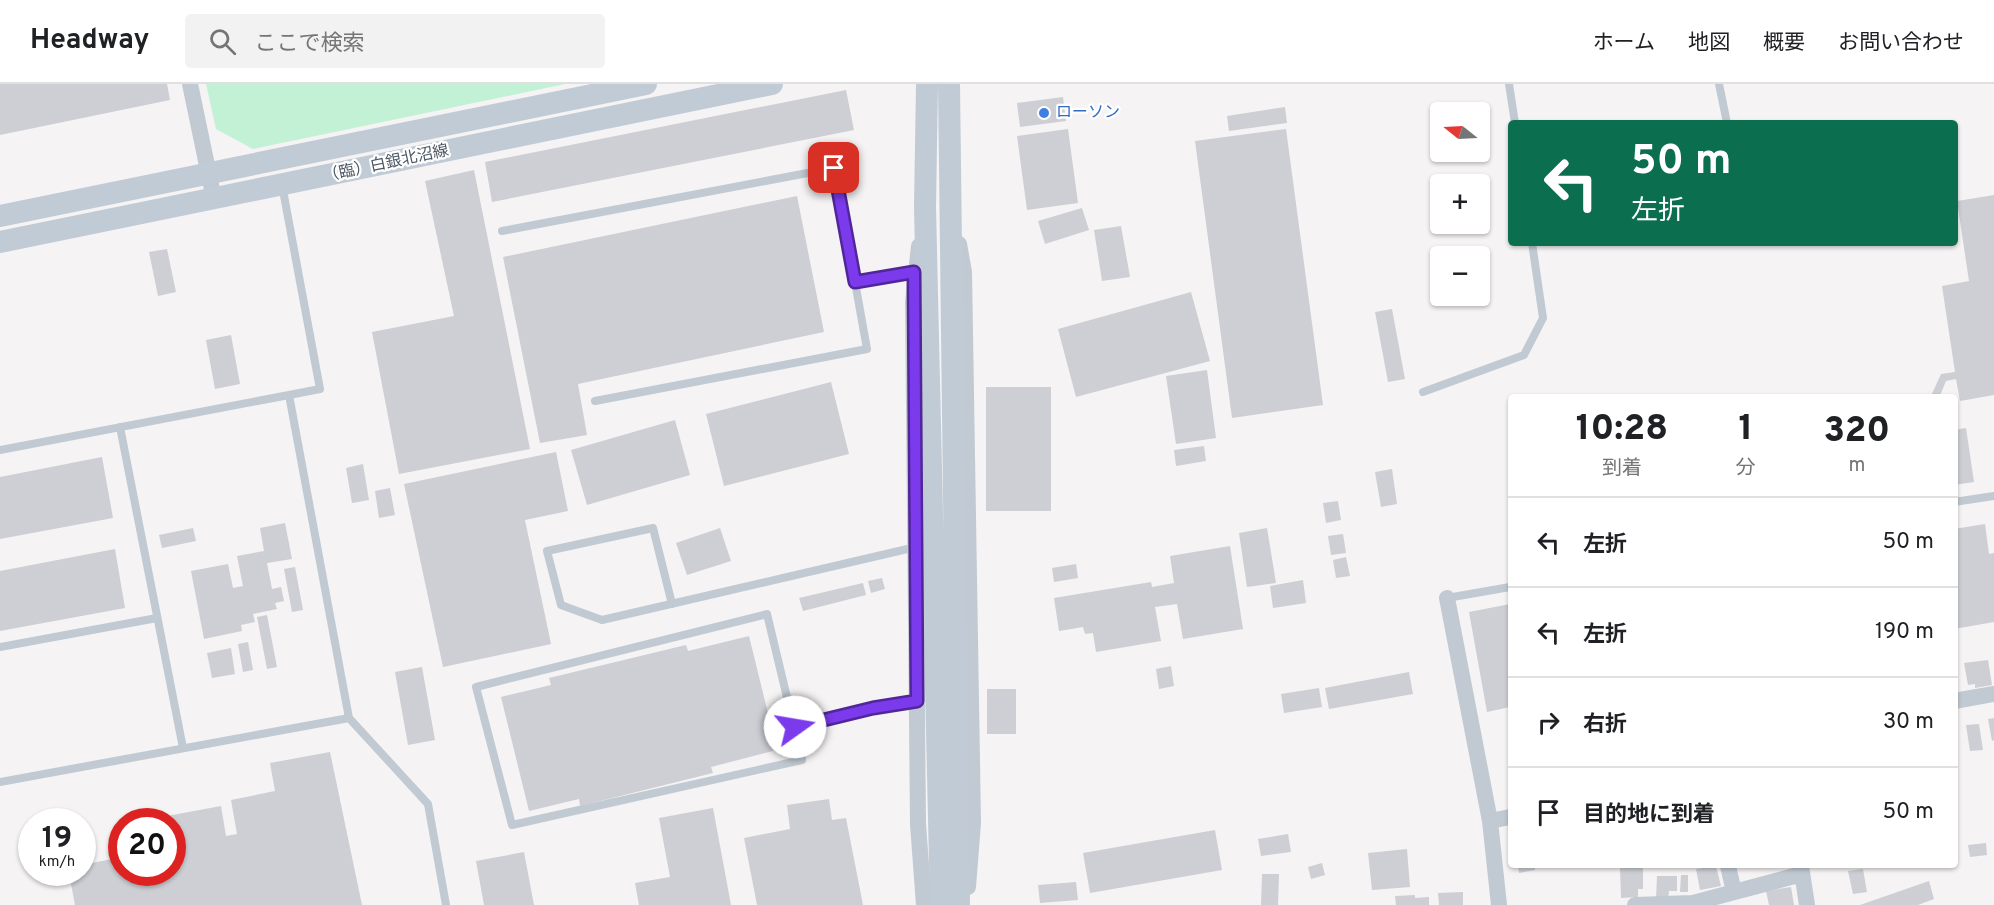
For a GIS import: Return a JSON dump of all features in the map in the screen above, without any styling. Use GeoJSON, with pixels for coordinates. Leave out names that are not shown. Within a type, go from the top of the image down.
{"type":"FeatureCollection","features":[{"type":"Feature","properties":{"kind":"street"},"geometry":{"type":"LineString","coordinates":[[190,84],[214,199]]}},
{"type":"Feature","properties":{"kind":"street","name":"（臨）白銀北沼線"},"geometry":{"type":"LineString","coordinates":[[0,216],[646,84]]}},
{"type":"Feature","properties":{"kind":"street","name":"（臨）白銀北沼線"},"geometry":{"type":"LineString","coordinates":[[0,242],[772,84]]}},
{"type":"Feature","properties":{"kind":"street"},"geometry":{"type":"LineString","coordinates":[[924,905],[918,824],[916,547],[927,84]]}},
{"type":"Feature","properties":{"kind":"street"},"geometry":{"type":"LineString","coordinates":[[949,84],[959,905]]}},
{"type":"Feature","properties":{"kind":"street"},"geometry":{"type":"LineString","coordinates":[[952,205],[964,272],[972,822],[967,905]]}},
{"type":"Feature","properties":{"kind":"street"},"geometry":{"type":"LineString","coordinates":[[922,276],[941,905]]}},
{"type":"Feature","properties":{"kind":"street"},"geometry":{"type":"LineString","coordinates":[[1447,598],[1490,821],[1499,905]]}},
{"type":"Feature","properties":{"kind":"street"},"geometry":{"type":"LineString","coordinates":[[1958,700],[1994,694]]}},
{"type":"Feature","properties":{"kind":"street"},"geometry":{"type":"LineString","coordinates":[[1490,821],[1508,818]]}},
{"type":"Feature","properties":{"kind":"street"},"geometry":{"type":"LineString","coordinates":[[1728,868],[1734,892]]}},
{"type":"Feature","properties":{"kind":"street"},"geometry":{"type":"LineString","coordinates":[[1635,905],[1693,903],[1801,870],[1807,905]]}},
{"type":"Feature","properties":{"kind":"lane"},"geometry":{"type":"LineString","coordinates":[[1509,84],[1515,120]]}},
{"type":"Feature","properties":{"kind":"lane"},"geometry":{"type":"LineString","coordinates":[[1719,84],[1725,120]]}},
{"type":"Feature","properties":{"kind":"lane"},"geometry":{"type":"LineString","coordinates":[[502,231],[834,168],[867,349],[595,401]]}},
{"type":"Feature","properties":{"kind":"lane"},"geometry":{"type":"LineString","coordinates":[[0,450],[320,389],[282,185]]}},
{"type":"Feature","properties":{"kind":"lane"},"geometry":{"type":"LineString","coordinates":[[1423,392],[1524,355],[1543,318],[1532,246]]}},
{"type":"Feature","properties":{"kind":"lane"},"geometry":{"type":"LineString","coordinates":[[855,282],[922,276]]}},
{"type":"Feature","properties":{"kind":"lane"},"geometry":{"type":"LineString","coordinates":[[289,395],[349,717],[428,804],[446,905]]}},
{"type":"Feature","properties":{"kind":"lane"},"geometry":{"type":"LineString","coordinates":[[120,427],[183,748]]}},
{"type":"Feature","properties":{"kind":"lane"},"geometry":{"type":"LineString","coordinates":[[1958,501],[1994,496]]}},
{"type":"Feature","properties":{"kind":"lane"},"geometry":{"type":"LineString","coordinates":[[672,604],[653,528],[548,551],[561,605],[602,620],[672,604],[916,547]]}},
{"type":"Feature","properties":{"kind":"lane"},"geometry":{"type":"LineString","coordinates":[[1447,598],[1508,587]]}},
{"type":"Feature","properties":{"kind":"lane"},"geometry":{"type":"LineString","coordinates":[[766,615],[795,727],[802,760],[512,825],[476,687],[766,615]]}},
{"type":"Feature","properties":{"kind":"lane"},"geometry":{"type":"LineString","coordinates":[[0,647],[157,618]]}},
{"type":"Feature","properties":{"kind":"lane"},"geometry":{"type":"LineString","coordinates":[[795,727],[873,708],[917,701]]}},
{"type":"Feature","properties":{"kind":"lane"},"geometry":{"type":"LineString","coordinates":[[0,782],[349,717]]}},
{"type":"Feature","properties":{"kind":"green space"},"geometry":{"type":"Polygon","coordinates":[[[206,84],[565,84],[253,149],[216,129],[206,84]]]}},
{"type":"Feature","properties":{"kind":"building"},"geometry":{"type":"Polygon","coordinates":[[[0,84],[167,84],[170,100],[0,135],[0,84]]]}},
{"type":"Feature","properties":{"kind":"building"},"geometry":{"type":"Polygon","coordinates":[[[846,90],[854,130],[492,202],[485,162],[846,90]]]}},
{"type":"Feature","properties":{"kind":"building"},"geometry":{"type":"Polygon","coordinates":[[[1063,97],[1066,121],[1020,127],[1017,103],[1063,97]]]}},
{"type":"Feature","properties":{"kind":"building"},"geometry":{"type":"Polygon","coordinates":[[[1285,107],[1287,123],[1229,131],[1227,116],[1285,107]]]}},
{"type":"Feature","properties":{"kind":"building"},"geometry":{"type":"Polygon","coordinates":[[[1068,129],[1078,203],[1027,210],[1017,136],[1068,129]]]}},
{"type":"Feature","properties":{"kind":"building"},"geometry":{"type":"Polygon","coordinates":[[[1286,129],[1323,405],[1232,418],[1195,141],[1286,129]]]}},
{"type":"Feature","properties":{"kind":"building"},"geometry":{"type":"Polygon","coordinates":[[[474,170],[530,449],[399,474],[372,332],[454,316],[425,181],[474,170]]]}},
{"type":"Feature","properties":{"kind":"building"},"geometry":{"type":"Polygon","coordinates":[[[1994,195],[1994,395],[1960,401],[1956,379],[1946,381],[1941,394],[1932,394],[1941,374],[1955,372],[1942,286],[1969,281],[1958,201],[1994,195]]]}},
{"type":"Feature","properties":{"kind":"building"},"geometry":{"type":"Polygon","coordinates":[[[797,196],[824,332],[578,384],[587,435],[540,443],[503,257],[797,196]]]}},
{"type":"Feature","properties":{"kind":"building"},"geometry":{"type":"Polygon","coordinates":[[[1082,208],[1089,230],[1045,244],[1038,221],[1082,208]]]}},
{"type":"Feature","properties":{"kind":"building"},"geometry":{"type":"Polygon","coordinates":[[[1121,226],[1130,277],[1102,281],[1094,230],[1121,226]]]}},
{"type":"Feature","properties":{"kind":"building"},"geometry":{"type":"Polygon","coordinates":[[[167,249],[176,292],[158,296],[149,252],[167,249]]]}},
{"type":"Feature","properties":{"kind":"building"},"geometry":{"type":"Polygon","coordinates":[[[1191,292],[1210,361],[1076,397],[1058,329],[1191,292]]]}},
{"type":"Feature","properties":{"kind":"building"},"geometry":{"type":"Polygon","coordinates":[[[1392,309],[1405,379],[1388,382],[1375,312],[1392,309]]]}},
{"type":"Feature","properties":{"kind":"building"},"geometry":{"type":"Polygon","coordinates":[[[231,335],[240,384],[215,389],[206,340],[231,335]]]}},
{"type":"Feature","properties":{"kind":"building"},"geometry":{"type":"Polygon","coordinates":[[[1207,370],[1216,438],[1176,444],[1166,376],[1207,370]]]}},
{"type":"Feature","properties":{"kind":"building"},"geometry":{"type":"Polygon","coordinates":[[[831,382],[849,454],[724,486],[706,414],[831,382]]]}},
{"type":"Feature","properties":{"kind":"building"},"geometry":{"type":"Polygon","coordinates":[[[986,387],[1051,387],[1051,511],[986,511],[986,387]]]}},
{"type":"Feature","properties":{"kind":"building"},"geometry":{"type":"Polygon","coordinates":[[[675,420],[690,475],[587,505],[571,450],[675,420]]]}},
{"type":"Feature","properties":{"kind":"building"},"geometry":{"type":"Polygon","coordinates":[[[1966,428],[1974,482],[1958,484],[1958,429],[1966,428]]]}},
{"type":"Feature","properties":{"kind":"building"},"geometry":{"type":"Polygon","coordinates":[[[1204,446],[1206,461],[1176,466],[1174,450],[1204,446]]]}},
{"type":"Feature","properties":{"kind":"building"},"geometry":{"type":"Polygon","coordinates":[[[556,452],[568,511],[525,520],[551,644],[443,667],[404,484],[556,452]]]}},
{"type":"Feature","properties":{"kind":"building"},"geometry":{"type":"Polygon","coordinates":[[[102,457],[113,518],[0,539],[0,477],[102,457]]]}},
{"type":"Feature","properties":{"kind":"building"},"geometry":{"type":"Polygon","coordinates":[[[363,464],[369,500],[352,503],[346,468],[363,464]]]}},
{"type":"Feature","properties":{"kind":"building"},"geometry":{"type":"Polygon","coordinates":[[[1392,469],[1397,504],[1381,507],[1375,472],[1392,469]]]}},
{"type":"Feature","properties":{"kind":"building"},"geometry":{"type":"Polygon","coordinates":[[[390,488],[395,515],[379,518],[375,491],[390,488]]]}},
{"type":"Feature","properties":{"kind":"building"},"geometry":{"type":"Polygon","coordinates":[[[1338,501],[1341,520],[1326,523],[1323,503],[1338,501]]]}},
{"type":"Feature","properties":{"kind":"building"},"geometry":{"type":"Polygon","coordinates":[[[285,523],[292,559],[267,563],[272,589],[281,587],[284,601],[275,603],[277,609],[253,614],[255,622],[241,625],[242,631],[204,639],[191,571],[228,564],[233,588],[243,586],[237,556],[264,551],[260,528],[285,523]]]}},
{"type":"Feature","properties":{"kind":"building"},"geometry":{"type":"Polygon","coordinates":[[[1985,524],[1989,554],[1994,553],[1994,622],[1958,628],[1958,528],[1985,524]]]}},
{"type":"Feature","properties":{"kind":"building"},"geometry":{"type":"Polygon","coordinates":[[[193,528],[196,541],[162,548],[159,535],[193,528]]]}},
{"type":"Feature","properties":{"kind":"building"},"geometry":{"type":"Polygon","coordinates":[[[720,528],[731,561],[687,575],[676,543],[720,528]]]}},
{"type":"Feature","properties":{"kind":"building"},"geometry":{"type":"Polygon","coordinates":[[[1267,528],[1276,583],[1247,587],[1239,533],[1267,528]]]}},
{"type":"Feature","properties":{"kind":"building"},"geometry":{"type":"Polygon","coordinates":[[[1343,534],[1346,553],[1331,555],[1328,536],[1343,534]]]}},
{"type":"Feature","properties":{"kind":"building"},"geometry":{"type":"Polygon","coordinates":[[[1230,546],[1243,629],[1183,639],[1177,604],[1155,607],[1161,641],[1096,652],[1093,633],[1085,634],[1083,627],[1059,631],[1054,598],[1151,582],[1152,587],[1174,583],[1170,556],[1230,546]]]}},
{"type":"Feature","properties":{"kind":"building"},"geometry":{"type":"Polygon","coordinates":[[[115,549],[125,608],[0,631],[0,571],[115,549]]]}},
{"type":"Feature","properties":{"kind":"building"},"geometry":{"type":"Polygon","coordinates":[[[1346,557],[1350,576],[1336,578],[1333,560],[1346,557]]]}},
{"type":"Feature","properties":{"kind":"building"},"geometry":{"type":"Polygon","coordinates":[[[1076,564],[1078,578],[1054,582],[1052,568],[1076,564]]]}},
{"type":"Feature","properties":{"kind":"building"},"geometry":{"type":"Polygon","coordinates":[[[295,567],[303,610],[292,612],[284,569],[295,567]]]}},
{"type":"Feature","properties":{"kind":"building"},"geometry":{"type":"Polygon","coordinates":[[[882,578],[885,589],[871,593],[868,581],[882,578]]]}},
{"type":"Feature","properties":{"kind":"building"},"geometry":{"type":"Polygon","coordinates":[[[1303,580],[1306,603],[1273,608],[1270,586],[1303,580]]]}},
{"type":"Feature","properties":{"kind":"building"},"geometry":{"type":"Polygon","coordinates":[[[863,583],[866,595],[803,611],[799,598],[863,583]]]}},
{"type":"Feature","properties":{"kind":"building"},"geometry":{"type":"Polygon","coordinates":[[[1508,604],[1508,707],[1487,712],[1469,612],[1508,604]]]}},
{"type":"Feature","properties":{"kind":"building"},"geometry":{"type":"Polygon","coordinates":[[[267,615],[277,667],[267,669],[257,617],[267,615]]]}},
{"type":"Feature","properties":{"kind":"building"},"geometry":{"type":"Polygon","coordinates":[[[749,636],[777,750],[711,767],[713,773],[580,806],[579,799],[529,811],[501,697],[551,685],[549,678],[686,645],[688,651],[749,636]]]}},
{"type":"Feature","properties":{"kind":"building"},"geometry":{"type":"Polygon","coordinates":[[[248,642],[253,670],[243,672],[238,644],[248,642]]]}},
{"type":"Feature","properties":{"kind":"building"},"geometry":{"type":"Polygon","coordinates":[[[231,648],[235,674],[212,678],[207,653],[231,648]]]}},
{"type":"Feature","properties":{"kind":"building"},"geometry":{"type":"Polygon","coordinates":[[[1988,660],[1992,685],[1975,688],[1975,684],[1968,685],[1964,663],[1988,660]]]}},
{"type":"Feature","properties":{"kind":"building"},"geometry":{"type":"Polygon","coordinates":[[[1171,666],[1174,686],[1159,689],[1156,669],[1171,666]]]}},
{"type":"Feature","properties":{"kind":"building"},"geometry":{"type":"Polygon","coordinates":[[[422,667],[435,740],[408,745],[395,672],[422,667]]]}},
{"type":"Feature","properties":{"kind":"building"},"geometry":{"type":"Polygon","coordinates":[[[1409,672],[1413,694],[1329,709],[1325,688],[1409,672]]]}},
{"type":"Feature","properties":{"kind":"building"},"geometry":{"type":"Polygon","coordinates":[[[1319,688],[1322,707],[1284,713],[1281,694],[1319,688]]]}},
{"type":"Feature","properties":{"kind":"building"},"geometry":{"type":"Polygon","coordinates":[[[987,689],[1016,689],[1016,734],[987,734],[987,689]]]}},
{"type":"Feature","properties":{"kind":"building"},"geometry":{"type":"Polygon","coordinates":[[[1994,718],[1994,740],[1992,741],[1988,719],[1994,718]]]}},
{"type":"Feature","properties":{"kind":"building"},"geometry":{"type":"Polygon","coordinates":[[[1979,724],[1983,750],[1970,751],[1966,725],[1979,724]]]}},
{"type":"Feature","properties":{"kind":"building"},"geometry":{"type":"Polygon","coordinates":[[[330,752],[362,905],[75,905],[71,886],[96,886],[96,862],[108,860],[108,886],[186,886],[186,812],[221,806],[226,836],[237,834],[231,800],[275,791],[270,763],[330,752]]]}},
{"type":"Feature","properties":{"kind":"building"},"geometry":{"type":"Polygon","coordinates":[[[829,799],[832,820],[846,818],[863,905],[757,905],[744,838],[790,829],[787,805],[829,799]]]}},
{"type":"Feature","properties":{"kind":"building"},"geometry":{"type":"Polygon","coordinates":[[[713,808],[731,905],[639,905],[635,883],[670,877],[659,818],[713,808]]]}},
{"type":"Feature","properties":{"kind":"building"},"geometry":{"type":"Polygon","coordinates":[[[1215,830],[1222,870],[1090,893],[1083,853],[1215,830]]]}},
{"type":"Feature","properties":{"kind":"building"},"geometry":{"type":"Polygon","coordinates":[[[1288,834],[1291,852],[1261,856],[1258,839],[1288,834]]]}},
{"type":"Feature","properties":{"kind":"building"},"geometry":{"type":"Polygon","coordinates":[[[1986,843],[1987,855],[1970,857],[1968,845],[1986,843]]]}},
{"type":"Feature","properties":{"kind":"building"},"geometry":{"type":"Polygon","coordinates":[[[1407,849],[1410,887],[1372,890],[1368,853],[1407,849]]]}},
{"type":"Feature","properties":{"kind":"building"},"geometry":{"type":"Polygon","coordinates":[[[524,852],[534,905],[484,905],[476,861],[524,852]]]}},
{"type":"Feature","properties":{"kind":"building"},"geometry":{"type":"Polygon","coordinates":[[[1322,863],[1325,875],[1311,879],[1308,867],[1322,863]]]}},
{"type":"Feature","properties":{"kind":"building"},"geometry":{"type":"Polygon","coordinates":[[[1518,868],[1535,868],[1535,870],[1519,873],[1518,868]]]}},
{"type":"Feature","properties":{"kind":"building"},"geometry":{"type":"Polygon","coordinates":[[[1620,868],[1643,868],[1643,889],[1638,889],[1638,897],[1621,898],[1620,868]]]}},
{"type":"Feature","properties":{"kind":"building"},"geometry":{"type":"Polygon","coordinates":[[[1716,868],[1721,886],[1700,890],[1696,869],[1716,868]]]}},
{"type":"Feature","properties":{"kind":"building"},"geometry":{"type":"Polygon","coordinates":[[[1863,869],[1867,892],[1853,894],[1848,871],[1863,869]]]}},
{"type":"Feature","properties":{"kind":"building"},"geometry":{"type":"Polygon","coordinates":[[[1262,874],[1279,874],[1278,905],[1261,905],[1262,874]]]}},
{"type":"Feature","properties":{"kind":"building"},"geometry":{"type":"Polygon","coordinates":[[[1681,875],[1688,875],[1688,892],[1680,892],[1681,875]]]}},
{"type":"Feature","properties":{"kind":"building"},"geometry":{"type":"Polygon","coordinates":[[[1657,876],[1677,876],[1677,891],[1669,891],[1668,900],[1656,900],[1657,876]]]}},
{"type":"Feature","properties":{"kind":"building"},"geometry":{"type":"Polygon","coordinates":[[[1929,881],[1934,899],[1918,905],[1860,905],[1929,881]]]}},
{"type":"Feature","properties":{"kind":"building"},"geometry":{"type":"Polygon","coordinates":[[[1076,882],[1078,900],[1040,903],[1038,885],[1076,882]]]}},
{"type":"Feature","properties":{"kind":"building"},"geometry":{"type":"Polygon","coordinates":[[[1791,887],[1794,905],[1769,905],[1766,891],[1791,887]]]}},
{"type":"Feature","properties":{"kind":"building"},"geometry":{"type":"Polygon","coordinates":[[[1463,892],[1463,905],[1439,905],[1438,893],[1463,892]]]}},
{"type":"Feature","properties":{"kind":"building"},"geometry":{"type":"Polygon","coordinates":[[[1415,895],[1415,898],[1429,897],[1429,905],[1396,905],[1395,896],[1415,895]]]}},
{"type":"Feature","properties":{"kind":"place","name":"ローソン"},"geometry":{"type":"Point","coordinates":[1044,113]}},
{"type":"Feature","properties":{"kind":"route"},"geometry":{"type":"LineString","coordinates":[[795,727],[873,708],[917,701],[914,272],[855,282],[834,168]]}}]}
